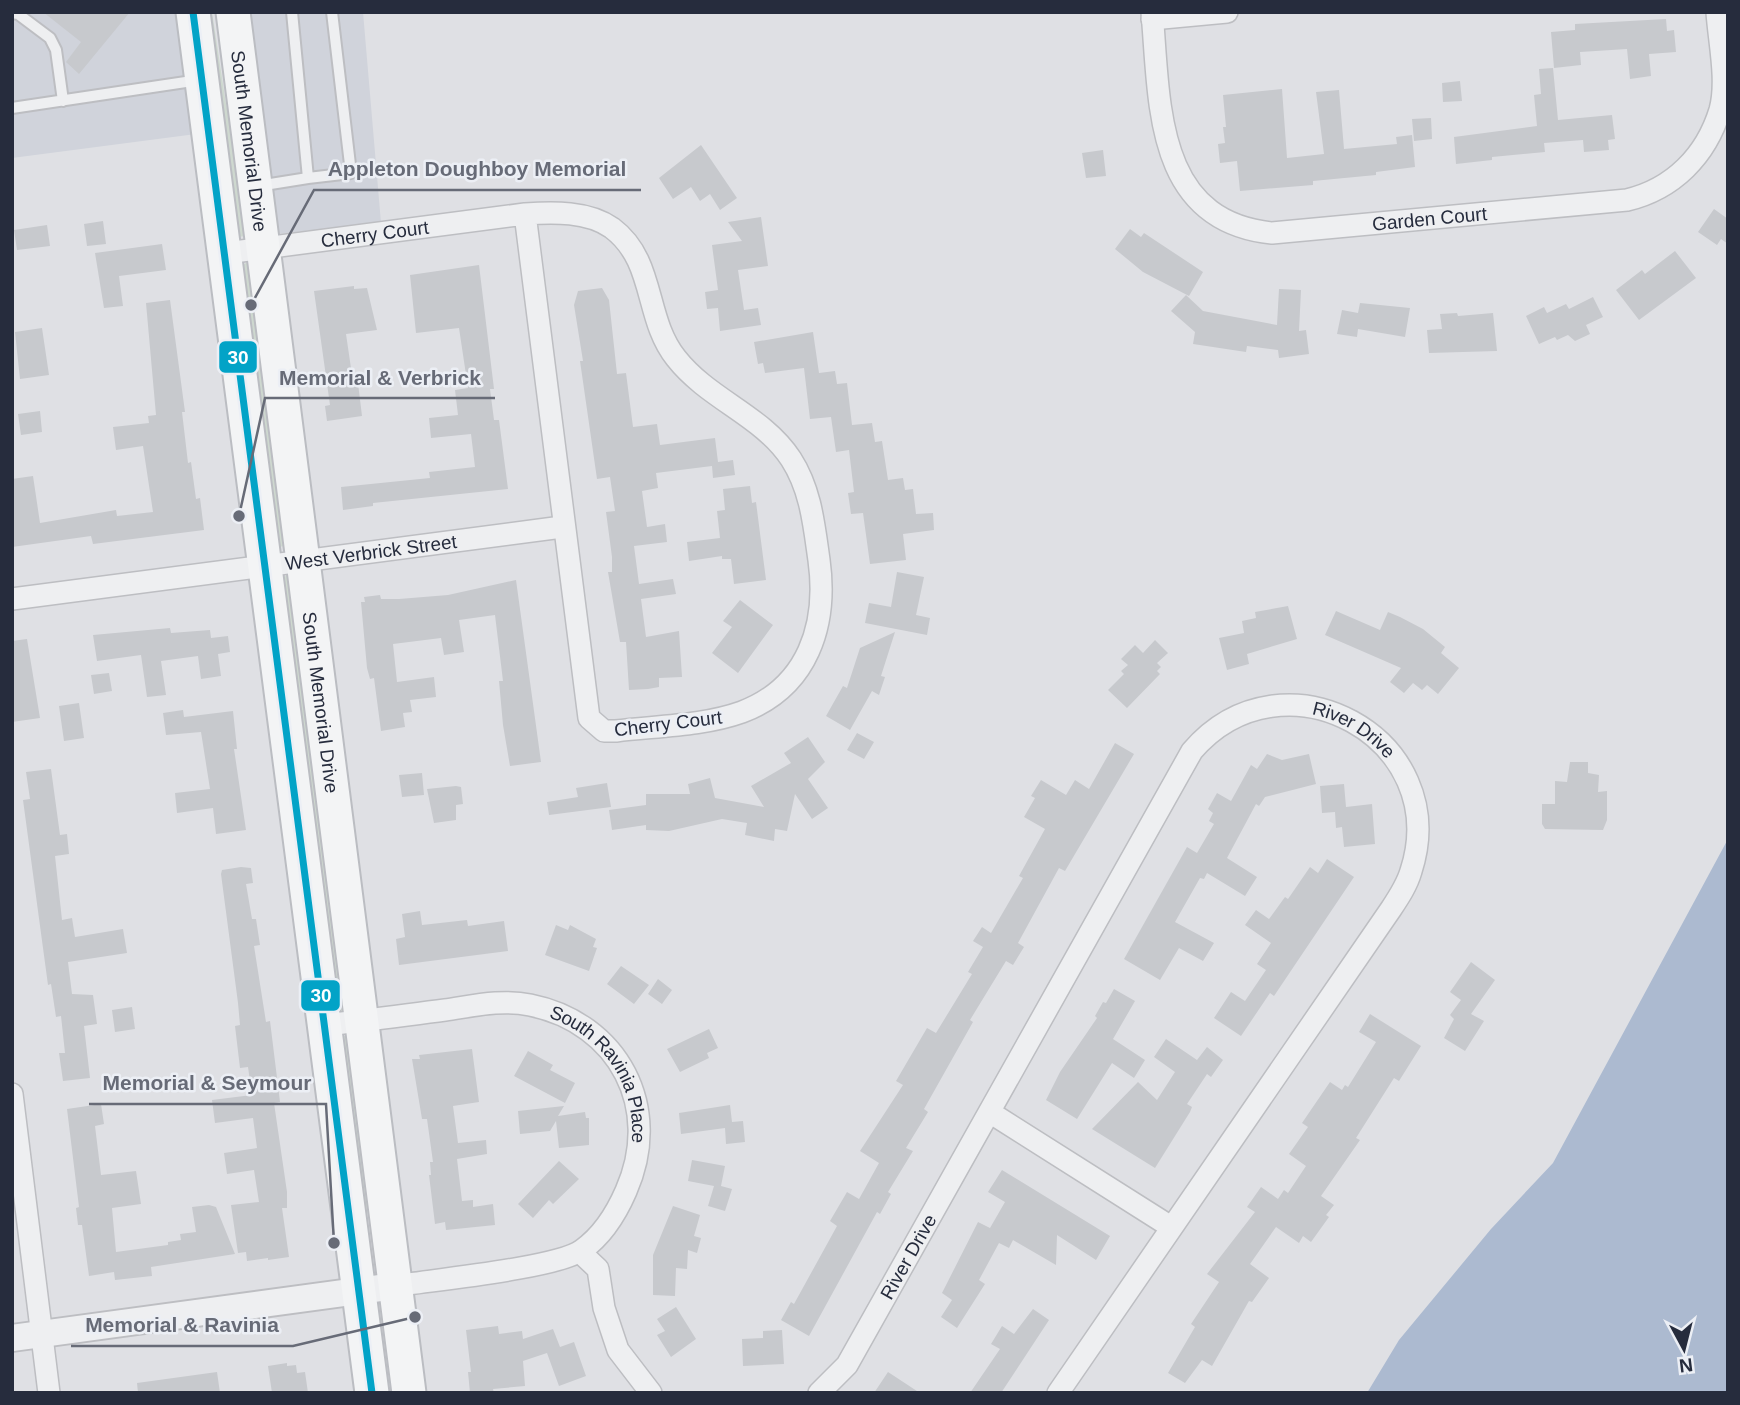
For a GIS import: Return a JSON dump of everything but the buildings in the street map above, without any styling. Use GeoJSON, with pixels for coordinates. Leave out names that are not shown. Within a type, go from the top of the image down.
{"type":"FeatureCollection","features":[{"type":"Feature","properties":{"kind":"main road","name":"South Memorial Drive"},"geometry":{"type":"LineString","coordinates":[[193,12],[372,1393]]}},
{"type":"Feature","properties":{"kind":"main road","name":"South Memorial Drive"},"geometry":{"type":"LineString","coordinates":[[233,12],[409,1393]]}},
{"type":"Feature","properties":{"kind":"street"},"geometry":{"type":"LineString","coordinates":[[1152,16],[1227,12]]}},
{"type":"Feature","properties":{"kind":"street","name":"Garden Court"},"geometry":{"type":"LineString","coordinates":[[1152,16],[1165,130],[1170,155],[1179,177],[1211,211],[1242,228],[1272,233],[1627,200],[1660,188],[1680,175],[1699,153],[1720,109],[1722,86],[1717,12]]}},
{"type":"Feature","properties":{"kind":"street","name":"Cherry Court"},"geometry":{"type":"LineString","coordinates":[[226,253],[525,214],[580,215],[597,220],[622,237],[641,262],[656,323],[674,355],[704,388],[766,429],[791,459],[807,492],[821,578],[822,609],[810,650],[784,685],[741,712],[708,720],[604,730],[589,718],[562,527],[525,214]]}},
{"type":"Feature","properties":{"kind":"street","name":"West Verbrick Street"},"geometry":{"type":"LineString","coordinates":[[12,599],[562,527]]}},
{"type":"Feature","properties":{"kind":"street","name":"River Drive"},"geometry":{"type":"LineString","coordinates":[[819,1393],[847,1365],[991,1113],[1180,767],[1202,738],[1252,710],[1280,704],[1324,709],[1360,725],[1386,747],[1410,789],[1417,841],[1411,873],[1391,909],[1058,1393]]}},
{"type":"Feature","properties":{"kind":"street","name":"South Ravinia Place"},"geometry":{"type":"LineString","coordinates":[[324,1025],[518,1003],[562,1014],[600,1040],[629,1080],[639,1119],[640,1145],[632,1177],[616,1211],[580,1252]]}},
{"type":"Feature","properties":{"kind":"street"},"geometry":{"type":"LineString","coordinates":[[12,1094],[49,1393]]}},
{"type":"Feature","properties":{"kind":"street"},"geometry":{"type":"LineString","coordinates":[[991,1113],[1171,1227]]}},
{"type":"Feature","properties":{"kind":"street"},"geometry":{"type":"LineString","coordinates":[[12,1338],[395,1286],[547,1262],[580,1252],[598,1269],[604,1308],[618,1350],[651,1393]]}},
{"type":"Feature","properties":{"kind":"lane"},"geometry":{"type":"LineString","coordinates":[[292,12],[308,178]]}},
{"type":"Feature","properties":{"kind":"lane"},"geometry":{"type":"LineString","coordinates":[[255,186],[351,173],[332,12]]}},
{"type":"Feature","properties":{"kind":"lane"},"geometry":{"type":"LineString","coordinates":[[12,13],[18,14],[50,38],[56,50],[63,101]]}},
{"type":"Feature","properties":{"kind":"lane"},"geometry":{"type":"LineString","coordinates":[[12,108],[202,79]]}},
{"type":"Feature","properties":{"kind":"shaded area"},"geometry":{"type":"Polygon","coordinates":[[[12,12],[180,12],[196,134],[12,158],[12,12]]]}},
{"type":"Feature","properties":{"kind":"shaded area"},"geometry":{"type":"Polygon","coordinates":[[[205,12],[212,12],[226,104],[243,176],[248,236],[235,237],[205,12]]]}},
{"type":"Feature","properties":{"kind":"shaded area"},"geometry":{"type":"Polygon","coordinates":[[[242,12],[363,12],[381,223],[276,234],[242,12]]]}},
{"type":"Feature","properties":{"kind":"shaded area"},"geometry":{"type":"Polygon","coordinates":[[[246,263],[252,265],[287,546],[275,547],[239,267],[246,263]]]}},
{"type":"Feature","properties":{"kind":"shaded area"},"geometry":{"type":"Polygon","coordinates":[[[282,577],[292,577],[346,1008],[341,1012],[335,1011],[282,577]]]}},
{"type":"Feature","properties":{"kind":"shaded area"},"geometry":{"type":"Polygon","coordinates":[[[350,1037],[375,1249],[347,1114],[338,1039],[350,1037]]]}},
{"type":"Feature","properties":{"kind":"water"},"geometry":{"type":"Polygon","coordinates":[[[1728,839],[1728,1393],[1367,1393],[1399,1340],[1491,1229],[1553,1163],[1728,839]]]}},
{"type":"Feature","properties":{"kind":"transit line","name":"30"},"geometry":{"type":"LineString","coordinates":[[193,12],[372,1393]]}},
{"type":"Feature","properties":{"kind":"place","name":"Appleton Doughboy Memorial"},"geometry":{"type":"Point","coordinates":[251,305]}},
{"type":"Feature","properties":{"kind":"place","name":"Memorial & Verbrick"},"geometry":{"type":"Point","coordinates":[239,516]}},
{"type":"Feature","properties":{"kind":"place","name":"Memorial & Seymour"},"geometry":{"type":"Point","coordinates":[334,1243]}},
{"type":"Feature","properties":{"kind":"place","name":"Memorial & Ravinia"},"geometry":{"type":"Point","coordinates":[415,1317]}}]}
